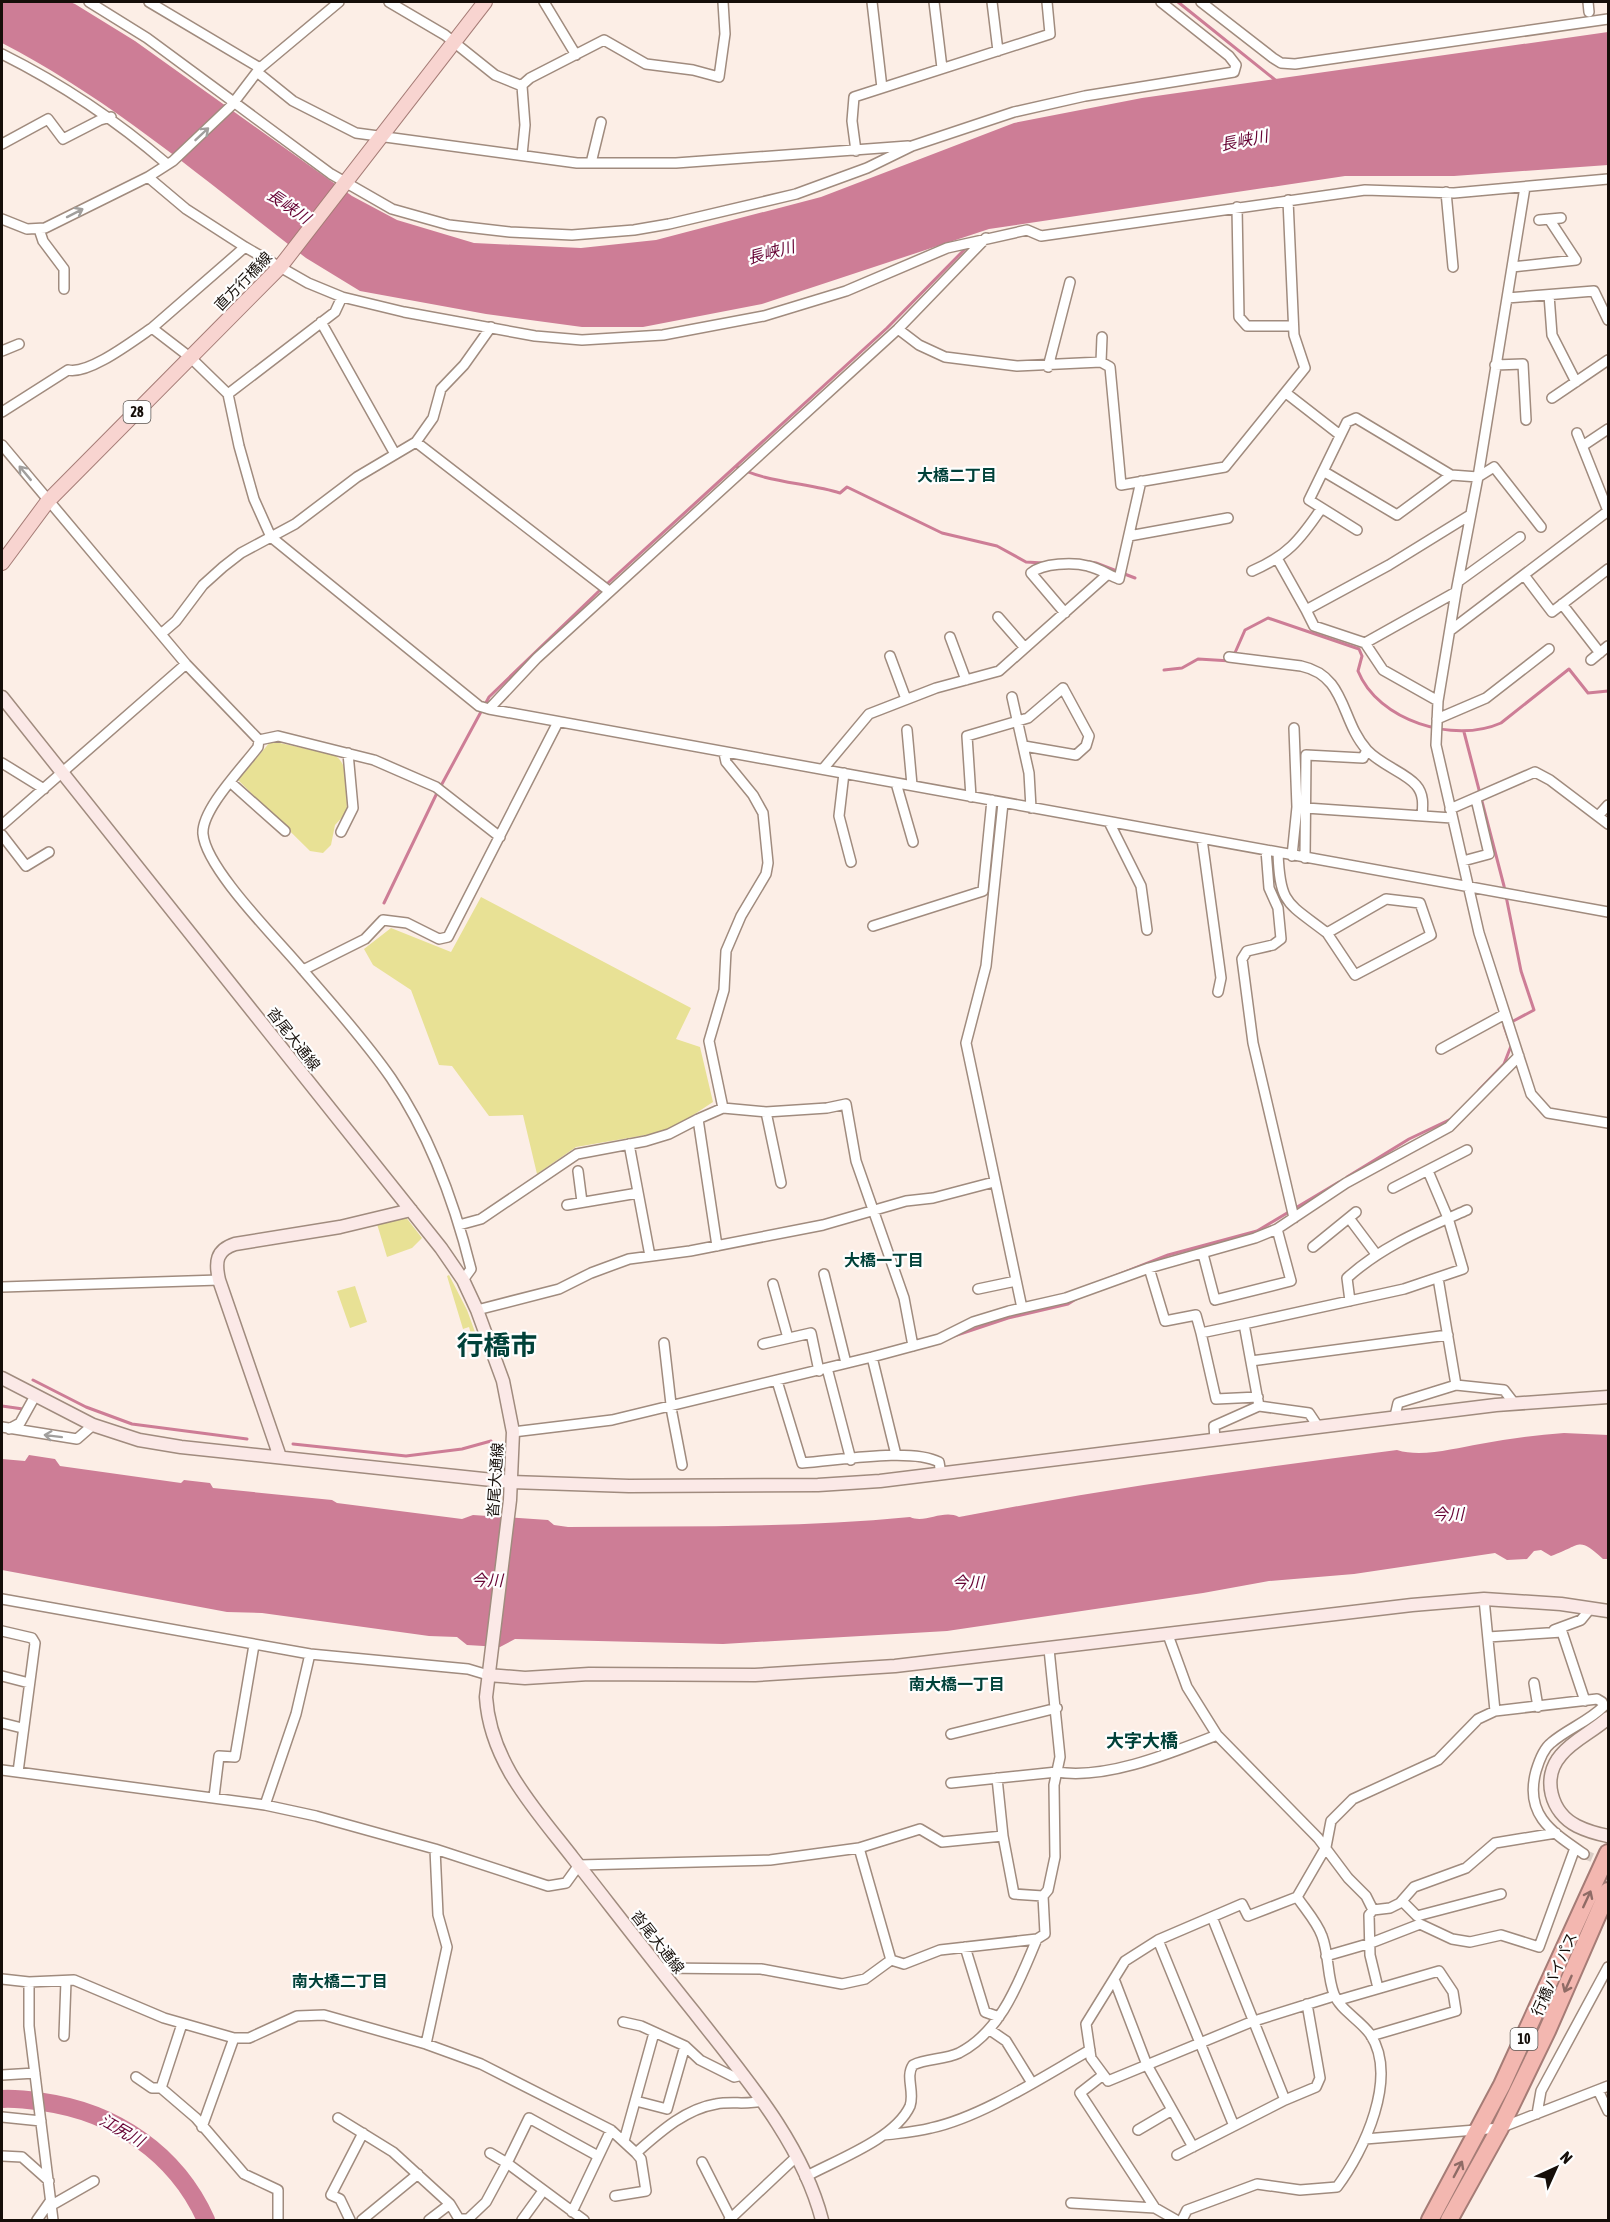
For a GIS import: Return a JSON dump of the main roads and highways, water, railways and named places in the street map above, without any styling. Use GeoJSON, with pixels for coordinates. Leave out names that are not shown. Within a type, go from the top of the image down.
{"type":"FeatureCollection","features":[{"type":"Feature","properties":{"kind":"highway","name":"行橋バイパス"},"geometry":{"type":"LineString","coordinates":[[1430,2220],[1479,2131],[1552,1980],[1608,1853]]}},
{"type":"Feature","properties":{"kind":"highway","name":"行橋バイパス"},"geometry":{"type":"LineString","coordinates":[[1449,2220],[1500,2128],[1548,2031],[1608,1892]]}},
{"type":"Feature","properties":{"kind":"main road","name":"直方行橋線"},"geometry":{"type":"LineString","coordinates":[[2,563],[48,501],[284,263],[485,2]]}},
{"type":"Feature","properties":{"kind":"water","name":"長峡川"},"geometry":{"type":"Polygon","coordinates":[[[2,2],[70,2],[75,4],[135,41],[352,196],[397,220],[474,243],[581,248],[656,240],[821,197],[1014,123],[1142,98],[1608,32],[1608,165],[1454,176],[1345,176],[989,229],[762,304],[643,327],[582,327],[486,314],[360,291],[306,258],[120,116],[43,65],[2,43],[2,2]]]}},
{"type":"Feature","properties":{"kind":"water","name":"今川"},"geometry":{"type":"Polygon","coordinates":[[[1564,1433],[1608,1435],[1608,1559],[1603,1559],[1583,1545],[1574,1546],[1551,1556],[1541,1550],[1534,1551],[1527,1559],[1507,1560],[1495,1553],[1354,1574],[1269,1581],[947,1631],[723,1644],[515,1639],[500,1647],[467,1645],[457,1637],[429,1636],[262,1613],[227,1612],[2,1570],[2,1459],[25,1461],[29,1455],[55,1459],[60,1466],[181,1483],[184,1480],[210,1483],[213,1488],[332,1500],[337,1503],[462,1519],[473,1515],[548,1520],[554,1525],[568,1527],[739,1526],[910,1517],[922,1519],[947,1515],[959,1517],[1068,1497],[1232,1472],[1397,1450],[1417,1453],[1439,1452],[1512,1439],[1564,1433]]]}},
{"type":"Feature","properties":{"kind":"waterway"},"geometry":{"type":"LineString","coordinates":[[1178,2],[1279,83]]}},
{"type":"Feature","properties":{"kind":"waterway"},"geometry":{"type":"LineString","coordinates":[[384,903],[436,795],[489,697],[598,592],[887,328],[968,246]]}},
{"type":"Feature","properties":{"kind":"waterway"},"geometry":{"type":"LineString","coordinates":[[736,466],[759,476],[840,493],[847,487],[942,533],[997,546],[1026,562],[1043,563]]}},
{"type":"Feature","properties":{"kind":"waterway"},"geometry":{"type":"LineString","coordinates":[[1074,560],[1096,563],[1135,578]]}},
{"type":"Feature","properties":{"kind":"waterway"},"geometry":{"type":"LineString","coordinates":[[1234,655],[1245,630],[1268,618],[1359,649],[1362,656],[1358,671],[1368,688],[1382,703],[1419,724],[1440,729],[1462,731],[1482,729],[1501,723],[1569,669],[1588,693],[1608,691]]}},
{"type":"Feature","properties":{"kind":"waterway"},"geometry":{"type":"LineString","coordinates":[[1164,670],[1182,668],[1198,659],[1231,661]]}},
{"type":"Feature","properties":{"kind":"waterway"},"geometry":{"type":"LineString","coordinates":[[1464,732],[1504,886],[1521,971],[1534,1010],[1504,1026],[1509,1040]]}},
{"type":"Feature","properties":{"kind":"waterway"},"geometry":{"type":"LineString","coordinates":[[1479,1090],[1504,1064],[1511,1046]]}},
{"type":"Feature","properties":{"kind":"waterway"},"geometry":{"type":"LineString","coordinates":[[1347,1177],[1409,1139],[1451,1119]]}},
{"type":"Feature","properties":{"kind":"waterway"},"geometry":{"type":"LineString","coordinates":[[1092,1285],[1168,1255],[1257,1231],[1339,1182]]}},
{"type":"Feature","properties":{"kind":"waterway"},"geometry":{"type":"LineString","coordinates":[[954,1336],[1008,1318],[1068,1304],[1076,1299]]}},
{"type":"Feature","properties":{"kind":"waterway"},"geometry":{"type":"LineString","coordinates":[[33,1380],[86,1407],[132,1424],[247,1439]]}},
{"type":"Feature","properties":{"kind":"waterway"},"geometry":{"type":"LineString","coordinates":[[2,1406],[23,1409]]}},
{"type":"Feature","properties":{"kind":"waterway"},"geometry":{"type":"LineString","coordinates":[[293,1444],[406,1456],[462,1449],[491,1441]]}},
{"type":"Feature","properties":{"kind":"waterway","name":"江尻川"},"geometry":{"type":"LineString","coordinates":[[2,2099],[27,2100],[69,2107],[118,2126],[160,2156],[178,2175],[206,2220]]}},
{"type":"Feature","properties":{"kind":"tunnel"},"geometry":{"type":"LineString","coordinates":[[1584,1854],[1607,1864]]}},
{"type":"Feature","properties":{"kind":"district","name":"大橋二丁目"},"geometry":{"type":"Point","coordinates":[957,475]}},
{"type":"Feature","properties":{"kind":"district","name":"大橋一丁目"},"geometry":{"type":"Point","coordinates":[884,1260]}},
{"type":"Feature","properties":{"kind":"district","name":"行橋市"},"geometry":{"type":"Point","coordinates":[497,1345]}},
{"type":"Feature","properties":{"kind":"district","name":"南大橋一丁目"},"geometry":{"type":"Point","coordinates":[957,1684]}},
{"type":"Feature","properties":{"kind":"district","name":"大字大橋"},"geometry":{"type":"Point","coordinates":[1142,1740]}},
{"type":"Feature","properties":{"kind":"district","name":"南大橋二丁目"},"geometry":{"type":"Point","coordinates":[340,1981]}}]}
